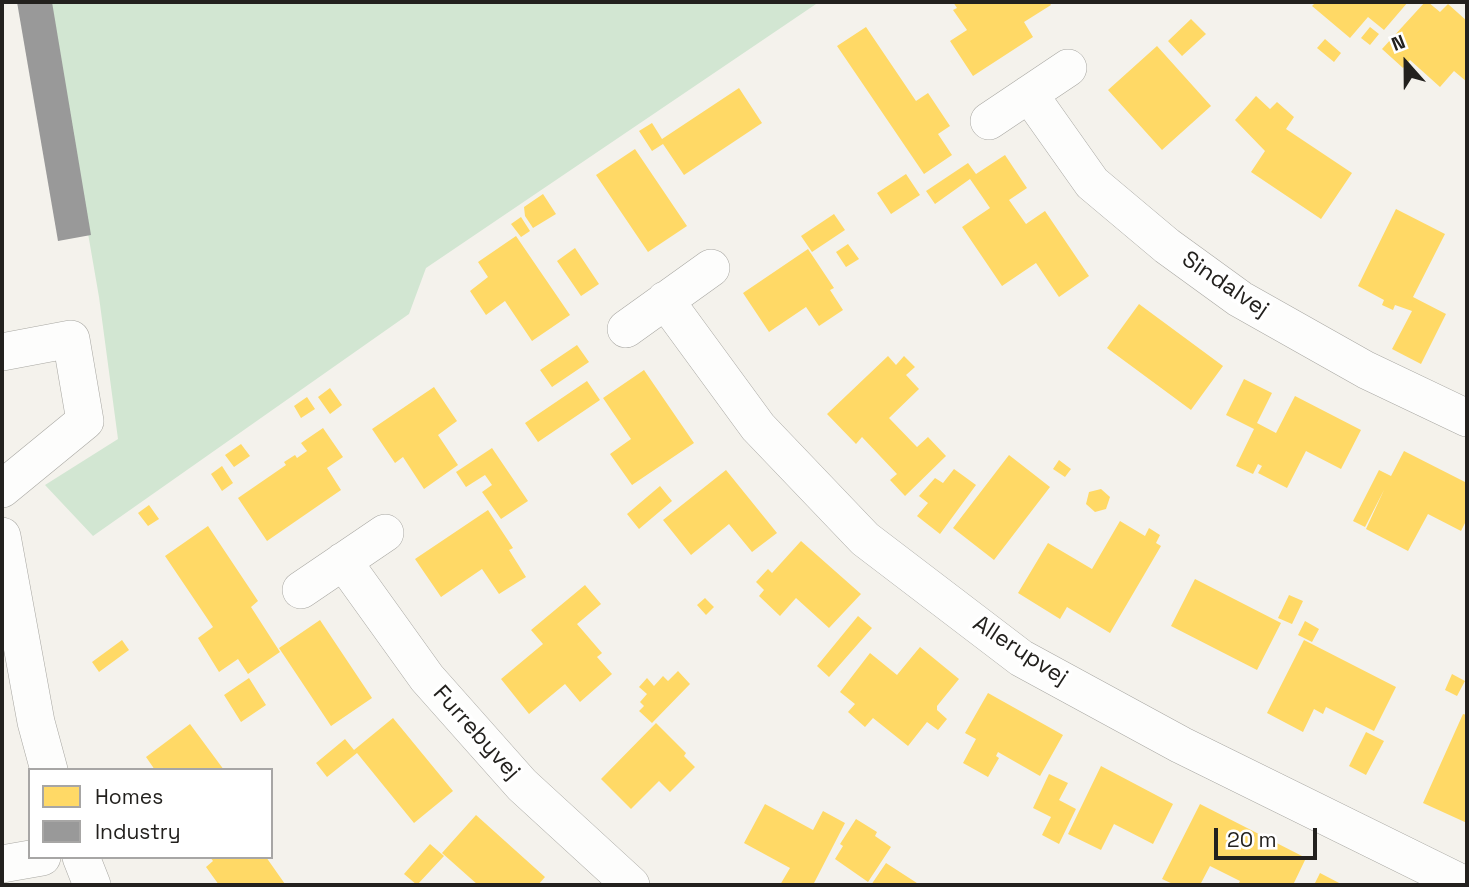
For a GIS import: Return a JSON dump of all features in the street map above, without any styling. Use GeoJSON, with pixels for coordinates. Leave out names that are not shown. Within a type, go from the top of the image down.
{"type":"FeatureCollection","features":[{"type":"Feature","properties":{"kind":"street"},"geometry":{"type":"LineString","coordinates":[[989,121],[1068,68]]}},
{"type":"Feature","properties":{"kind":"street","name":"Sindalvej"},"geometry":{"type":"LineString","coordinates":[[1030,94],[1092,183],[1167,246],[1240,299],[1366,370],[1467,418]]}},
{"type":"Feature","properties":{"kind":"street"},"geometry":{"type":"LineString","coordinates":[[626,329],[711,268]]}},
{"type":"Feature","properties":{"kind":"street","name":"Allerupvej"},"geometry":{"type":"LineString","coordinates":[[665,300],[758,427],[865,539],[1021,658],[1181,745],[1465,885]]}},
{"type":"Feature","properties":{"kind":"street"},"geometry":{"type":"LineString","coordinates":[[2,352],[71,339],[85,421],[2,489]]}},
{"type":"Feature","properties":{"kind":"street"},"geometry":{"type":"LineString","coordinates":[[301,590],[385,533]]}},
{"type":"Feature","properties":{"kind":"street"},"geometry":{"type":"LineString","coordinates":[[2,536],[36,722],[48,768]]}},
{"type":"Feature","properties":{"kind":"street","name":"Furrebyvej"},"geometry":{"type":"LineString","coordinates":[[343,561],[427,678],[522,785],[631,885]]}},
{"type":"Feature","properties":{"kind":"street"},"geometry":{"type":"LineString","coordinates":[[2,864],[31,859]]}},
{"type":"Feature","properties":{"kind":"street"},"geometry":{"type":"LineString","coordinates":[[82,859],[93,885]]}},
{"type":"Feature","properties":{"kind":"green space"},"geometry":{"type":"Polygon","coordinates":[[[48,2],[819,2],[426,268],[409,314],[93,536],[45,485],[118,439],[99,297],[48,2]]]}},
{"type":"Feature","properties":{"kind":"building: Homes"},"geometry":{"type":"Polygon","coordinates":[[[953,2],[1049,2],[1051,5],[1024,22],[1033,37],[973,76],[950,41],[967,30],[953,10],[957,8],[953,2]]]}},
{"type":"Feature","properties":{"kind":"building: Homes"},"geometry":{"type":"Polygon","coordinates":[[[1316,2],[1408,2],[1384,30],[1368,17],[1350,38],[1312,6],[1316,2]]]}},
{"type":"Feature","properties":{"kind":"building: Homes"},"geometry":{"type":"Polygon","coordinates":[[[1425,2],[1440,12],[1448,4],[1467,21],[1467,82],[1454,71],[1440,87],[1410,60],[1403,68],[1382,49],[1425,2]]]}},
{"type":"Feature","properties":{"kind":"building: Homes"},"geometry":{"type":"Polygon","coordinates":[[[1191,19],[1206,34],[1182,56],[1168,41],[1191,19]]]}},
{"type":"Feature","properties":{"kind":"building: Homes"},"geometry":{"type":"Polygon","coordinates":[[[866,27],[916,101],[928,93],[950,126],[938,134],[952,155],[924,174],[837,46],[866,27]]]}},
{"type":"Feature","properties":{"kind":"building: Homes"},"geometry":{"type":"Polygon","coordinates":[[[1370,27],[1379,34],[1370,45],[1361,38],[1370,27]]]}},
{"type":"Feature","properties":{"kind":"building: Homes"},"geometry":{"type":"Polygon","coordinates":[[[1325,39],[1341,53],[1334,62],[1317,48],[1325,39]]]}},
{"type":"Feature","properties":{"kind":"building: Homes"},"geometry":{"type":"Polygon","coordinates":[[[1157,46],[1211,106],[1162,150],[1108,90],[1157,46]]]}},
{"type":"Feature","properties":{"kind":"building: Homes"},"geometry":{"type":"Polygon","coordinates":[[[739,88],[762,123],[684,175],[663,144],[652,151],[639,131],[652,123],[662,139],[739,88]]]}},
{"type":"Feature","properties":{"kind":"building: Homes"},"geometry":{"type":"Polygon","coordinates":[[[1256,96],[1270,109],[1277,102],[1294,117],[1286,129],[1352,173],[1321,219],[1251,172],[1265,151],[1235,120],[1256,96]]]}},
{"type":"Feature","properties":{"kind":"building: Homes"},"geometry":{"type":"Polygon","coordinates":[[[635,149],[687,226],[648,252],[596,175],[635,149]]]}},
{"type":"Feature","properties":{"kind":"building: Homes"},"geometry":{"type":"Polygon","coordinates":[[[1005,155],[1027,188],[1009,200],[1026,224],[1045,211],[1089,276],[1059,297],[1036,263],[1002,286],[962,227],[990,208],[970,179],[935,204],[926,191],[968,163],[976,174],[1005,155]]]}},
{"type":"Feature","properties":{"kind":"building: Homes"},"geometry":{"type":"Polygon","coordinates":[[[906,174],[920,195],[891,214],[877,193],[906,174]]]}},
{"type":"Feature","properties":{"kind":"building: Homes"},"geometry":{"type":"Polygon","coordinates":[[[543,194],[556,214],[533,228],[525,216],[524,207],[543,194]]]}},
{"type":"Feature","properties":{"kind":"building: Homes"},"geometry":{"type":"Polygon","coordinates":[[[1396,209],[1445,234],[1413,297],[1446,314],[1421,364],[1392,349],[1412,311],[1395,305],[1393,310],[1382,305],[1384,300],[1358,286],[1396,209]]]}},
{"type":"Feature","properties":{"kind":"building: Homes"},"geometry":{"type":"Polygon","coordinates":[[[834,214],[845,230],[812,252],[801,236],[834,214]]]}},
{"type":"Feature","properties":{"kind":"building: Homes"},"geometry":{"type":"Polygon","coordinates":[[[521,217],[530,231],[521,237],[511,224],[521,217]]]}},
{"type":"Feature","properties":{"kind":"building: Homes"},"geometry":{"type":"Polygon","coordinates":[[[516,236],[570,315],[532,341],[505,301],[486,315],[470,291],[488,277],[478,262],[516,236]]]}},
{"type":"Feature","properties":{"kind":"building: Homes"},"geometry":{"type":"Polygon","coordinates":[[[848,244],[859,259],[846,267],[836,252],[848,244]]]}},
{"type":"Feature","properties":{"kind":"building: Homes"},"geometry":{"type":"Polygon","coordinates":[[[575,248],[599,284],[581,296],[557,261],[575,248]]]}},
{"type":"Feature","properties":{"kind":"building: Homes"},"geometry":{"type":"Polygon","coordinates":[[[808,249],[834,288],[830,290],[843,310],[819,326],[806,307],[769,332],[743,293],[808,249]]]}},
{"type":"Feature","properties":{"kind":"building: Homes"},"geometry":{"type":"Polygon","coordinates":[[[1139,304],[1223,366],[1191,410],[1107,348],[1139,304]]]}},
{"type":"Feature","properties":{"kind":"building: Homes"},"geometry":{"type":"Polygon","coordinates":[[[577,345],[589,362],[552,387],[540,370],[577,345]]]}},
{"type":"Feature","properties":{"kind":"building: Homes"},"geometry":{"type":"Polygon","coordinates":[[[888,356],[896,365],[904,356],[915,367],[906,375],[919,389],[889,418],[917,447],[928,437],[946,456],[905,496],[890,480],[897,474],[862,437],[856,444],[827,414],[888,356]]]}},
{"type":"Feature","properties":{"kind":"building: Homes"},"geometry":{"type":"Polygon","coordinates":[[[644,370],[694,443],[632,485],[610,454],[631,439],[603,398],[644,370]]]}},
{"type":"Feature","properties":{"kind":"building: Homes"},"geometry":{"type":"Polygon","coordinates":[[[1244,379],[1272,393],[1257,423],[1276,433],[1295,396],[1361,430],[1341,469],[1306,451],[1287,488],[1258,473],[1262,466],[1258,464],[1253,474],[1236,466],[1254,429],[1226,415],[1244,379]]]}},
{"type":"Feature","properties":{"kind":"building: Homes"},"geometry":{"type":"Polygon","coordinates":[[[587,381],[600,400],[538,442],[525,423],[587,381]]]}},
{"type":"Feature","properties":{"kind":"building: Homes"},"geometry":{"type":"Polygon","coordinates":[[[434,387],[457,421],[438,435],[458,465],[424,489],[403,457],[395,463],[372,429],[434,387]]]}},
{"type":"Feature","properties":{"kind":"building: Homes"},"geometry":{"type":"Polygon","coordinates":[[[330,388],[342,405],[330,414],[318,397],[330,388]]]}},
{"type":"Feature","properties":{"kind":"building: Homes"},"geometry":{"type":"Polygon","coordinates":[[[307,397],[315,409],[301,418],[294,406],[307,397]]]}},
{"type":"Feature","properties":{"kind":"building: Homes"},"geometry":{"type":"Polygon","coordinates":[[[323,428],[343,457],[327,468],[341,490],[267,541],[238,498],[286,465],[284,462],[307,451],[301,443],[323,428]]]}},
{"type":"Feature","properties":{"kind":"building: Homes"},"geometry":{"type":"Polygon","coordinates":[[[241,444],[250,456],[234,467],[225,455],[241,444]]]}},
{"type":"Feature","properties":{"kind":"building: Homes"},"geometry":{"type":"Polygon","coordinates":[[[492,448],[528,501],[501,519],[482,492],[492,485],[485,475],[466,487],[456,472],[492,448]]]}},
{"type":"Feature","properties":{"kind":"building: Homes"},"geometry":{"type":"Polygon","coordinates":[[[1404,451],[1467,483],[1467,519],[1461,531],[1428,514],[1408,551],[1366,529],[1384,490],[1365,527],[1353,521],[1379,470],[1391,476],[1404,451]]]}},
{"type":"Feature","properties":{"kind":"building: Homes"},"geometry":{"type":"Polygon","coordinates":[[[1009,455],[1050,487],[994,560],[953,528],[1009,455]]]}},
{"type":"Feature","properties":{"kind":"building: Homes"},"geometry":{"type":"Polygon","coordinates":[[[1059,460],[1071,469],[1065,477],[1053,469],[1059,460]]]}},
{"type":"Feature","properties":{"kind":"building: Homes"},"geometry":{"type":"Polygon","coordinates":[[[222,466],[233,483],[222,491],[211,474],[222,466]]]}},
{"type":"Feature","properties":{"kind":"building: Homes"},"geometry":{"type":"Polygon","coordinates":[[[954,469],[976,485],[940,534],[917,516],[928,503],[919,496],[935,478],[943,483],[954,469]]]}},
{"type":"Feature","properties":{"kind":"building: Homes"},"geometry":{"type":"Polygon","coordinates":[[[726,470],[777,533],[752,552],[729,524],[691,555],[663,520],[726,470]]]}},
{"type":"Feature","properties":{"kind":"building: Homes"},"geometry":{"type":"Polygon","coordinates":[[[660,486],[672,501],[639,529],[627,514],[660,486]]]}},
{"type":"Feature","properties":{"kind":"building: Homes"},"geometry":{"type":"Polygon","coordinates":[[[1101,489],[1110,497],[1106,509],[1095,512],[1086,504],[1089,492],[1101,489]]]}},
{"type":"Feature","properties":{"kind":"building: Homes"},"geometry":{"type":"Polygon","coordinates":[[[149,505],[159,519],[148,526],[138,513],[149,505]]]}},
{"type":"Feature","properties":{"kind":"building: Homes"},"geometry":{"type":"Polygon","coordinates":[[[488,510],[513,548],[509,550],[526,577],[499,594],[482,569],[441,597],[415,559],[488,510]]]}},
{"type":"Feature","properties":{"kind":"building: Homes"},"geometry":{"type":"Polygon","coordinates":[[[1120,521],[1145,536],[1149,528],[1160,535],[1156,543],[1161,546],[1110,633],[1067,607],[1060,619],[1018,593],[1048,543],[1092,569],[1120,521]]]}},
{"type":"Feature","properties":{"kind":"building: Homes"},"geometry":{"type":"Polygon","coordinates":[[[208,526],[258,601],[251,607],[280,652],[248,674],[238,659],[219,672],[198,638],[213,627],[165,556],[208,526]]]}},
{"type":"Feature","properties":{"kind":"building: Homes"},"geometry":{"type":"Polygon","coordinates":[[[801,541],[861,594],[829,628],[796,598],[780,616],[759,596],[764,590],[756,582],[768,569],[772,573],[801,541]]]}},
{"type":"Feature","properties":{"kind":"building: Homes"},"geometry":{"type":"Polygon","coordinates":[[[1195,579],[1281,623],[1257,670],[1171,626],[1195,579]]]}},
{"type":"Feature","properties":{"kind":"building: Homes"},"geometry":{"type":"Polygon","coordinates":[[[585,585],[601,604],[577,624],[602,653],[597,657],[612,674],[580,702],[565,684],[529,714],[501,679],[543,644],[531,630],[585,585]]]}},
{"type":"Feature","properties":{"kind":"building: Homes"},"geometry":{"type":"Polygon","coordinates":[[[1289,595],[1303,601],[1292,624],[1278,618],[1289,595]]]}},
{"type":"Feature","properties":{"kind":"building: Homes"},"geometry":{"type":"Polygon","coordinates":[[[705,598],[714,607],[706,615],[697,605],[705,598]]]}},
{"type":"Feature","properties":{"kind":"building: Homes"},"geometry":{"type":"Polygon","coordinates":[[[858,616],[872,628],[829,677],[817,666],[858,616]]]}},
{"type":"Feature","properties":{"kind":"building: Homes"},"geometry":{"type":"Polygon","coordinates":[[[320,620],[372,698],[331,726],[279,648],[320,620]]]}},
{"type":"Feature","properties":{"kind":"building: Homes"},"geometry":{"type":"Polygon","coordinates":[[[1305,621],[1319,629],[1312,642],[1298,635],[1305,621]]]}},
{"type":"Feature","properties":{"kind":"building: Homes"},"geometry":{"type":"Polygon","coordinates":[[[122,640],[129,650],[99,672],[92,662],[122,640]]]}},
{"type":"Feature","properties":{"kind":"building: Homes"},"geometry":{"type":"Polygon","coordinates":[[[1304,640],[1396,687],[1374,731],[1326,707],[1323,714],[1314,709],[1303,732],[1267,713],[1304,640]]]}},
{"type":"Feature","properties":{"kind":"building: Homes"},"geometry":{"type":"Polygon","coordinates":[[[920,647],[959,679],[937,706],[937,710],[947,719],[938,730],[927,722],[908,746],[873,718],[865,727],[848,712],[855,704],[840,692],[870,653],[897,675],[920,647]]]}},
{"type":"Feature","properties":{"kind":"building: Homes"},"geometry":{"type":"Polygon","coordinates":[[[678,671],[690,684],[652,723],[639,711],[644,706],[640,702],[647,694],[639,687],[647,678],[654,686],[663,676],[668,681],[678,671]]]}},
{"type":"Feature","properties":{"kind":"building: Homes"},"geometry":{"type":"Polygon","coordinates":[[[1452,674],[1465,681],[1457,696],[1445,690],[1452,674]]]}},
{"type":"Feature","properties":{"kind":"building: Homes"},"geometry":{"type":"Polygon","coordinates":[[[249,678],[266,705],[241,722],[224,695],[249,678]]]}},
{"type":"Feature","properties":{"kind":"building: Homes"},"geometry":{"type":"Polygon","coordinates":[[[988,693],[1063,735],[1040,776],[998,752],[996,756],[999,758],[988,777],[963,763],[976,739],[965,733],[988,693]]]}},
{"type":"Feature","properties":{"kind":"building: Homes"},"geometry":{"type":"Polygon","coordinates":[[[1463,714],[1467,715],[1467,823],[1423,803],[1463,714]]]}},
{"type":"Feature","properties":{"kind":"building: Homes"},"geometry":{"type":"Polygon","coordinates":[[[393,718],[453,791],[414,823],[357,753],[327,777],[316,763],[345,739],[354,750],[393,718]]]}},
{"type":"Feature","properties":{"kind":"building: Homes"},"geometry":{"type":"Polygon","coordinates":[[[656,723],[686,753],[684,756],[695,767],[670,792],[659,781],[631,809],[601,779],[656,723]]]}},
{"type":"Feature","properties":{"kind":"building: Homes"},"geometry":{"type":"Polygon","coordinates":[[[190,724],[223,768],[154,768],[146,757],[190,724]]]}},
{"type":"Feature","properties":{"kind":"building: Homes"},"geometry":{"type":"Polygon","coordinates":[[[1366,732],[1384,741],[1366,775],[1349,766],[1366,732]]]}},
{"type":"Feature","properties":{"kind":"building: Homes"},"geometry":{"type":"Polygon","coordinates":[[[1101,766],[1173,804],[1153,844],[1114,824],[1101,850],[1068,834],[1101,766]]]}},
{"type":"Feature","properties":{"kind":"building: Homes"},"geometry":{"type":"Polygon","coordinates":[[[1049,774],[1068,783],[1059,800],[1076,809],[1059,844],[1042,835],[1051,817],[1033,808],[1049,774]]]}},
{"type":"Feature","properties":{"kind":"building: Homes"},"geometry":{"type":"Polygon","coordinates":[[[765,804],[813,830],[823,811],[845,823],[813,885],[780,885],[790,868],[744,843],[765,804]]]}},
{"type":"Feature","properties":{"kind":"building: Homes"},"geometry":{"type":"Polygon","coordinates":[[[1200,804],[1306,858],[1293,885],[1238,885],[1240,881],[1210,866],[1200,885],[1175,885],[1162,879],[1200,804]]]}},
{"type":"Feature","properties":{"kind":"building: Homes"},"geometry":{"type":"Polygon","coordinates":[[[476,815],[545,877],[538,885],[478,885],[442,853],[476,815]]]}},
{"type":"Feature","properties":{"kind":"building: Homes"},"geometry":{"type":"Polygon","coordinates":[[[856,819],[877,832],[875,836],[891,847],[868,882],[835,859],[843,846],[840,844],[856,819]]]}},
{"type":"Feature","properties":{"kind":"building: Homes"},"geometry":{"type":"Polygon","coordinates":[[[430,844],[444,856],[417,885],[404,874],[430,844]]]}},
{"type":"Feature","properties":{"kind":"building: Homes"},"geometry":{"type":"Polygon","coordinates":[[[212,859],[267,859],[285,884],[219,885],[206,867],[213,861],[212,859]]]}},
{"type":"Feature","properties":{"kind":"building: Homes"},"geometry":{"type":"Polygon","coordinates":[[[886,863],[920,885],[871,885],[886,863]]]}},
{"type":"Feature","properties":{"kind":"building: Homes"},"geometry":{"type":"Polygon","coordinates":[[[1320,873],[1343,885],[1314,885],[1320,873]]]}},
{"type":"Feature","properties":{"kind":"building: Industry"},"geometry":{"type":"Polygon","coordinates":[[[17,2],[52,2],[91,235],[58,241],[17,2]]]}}]}
